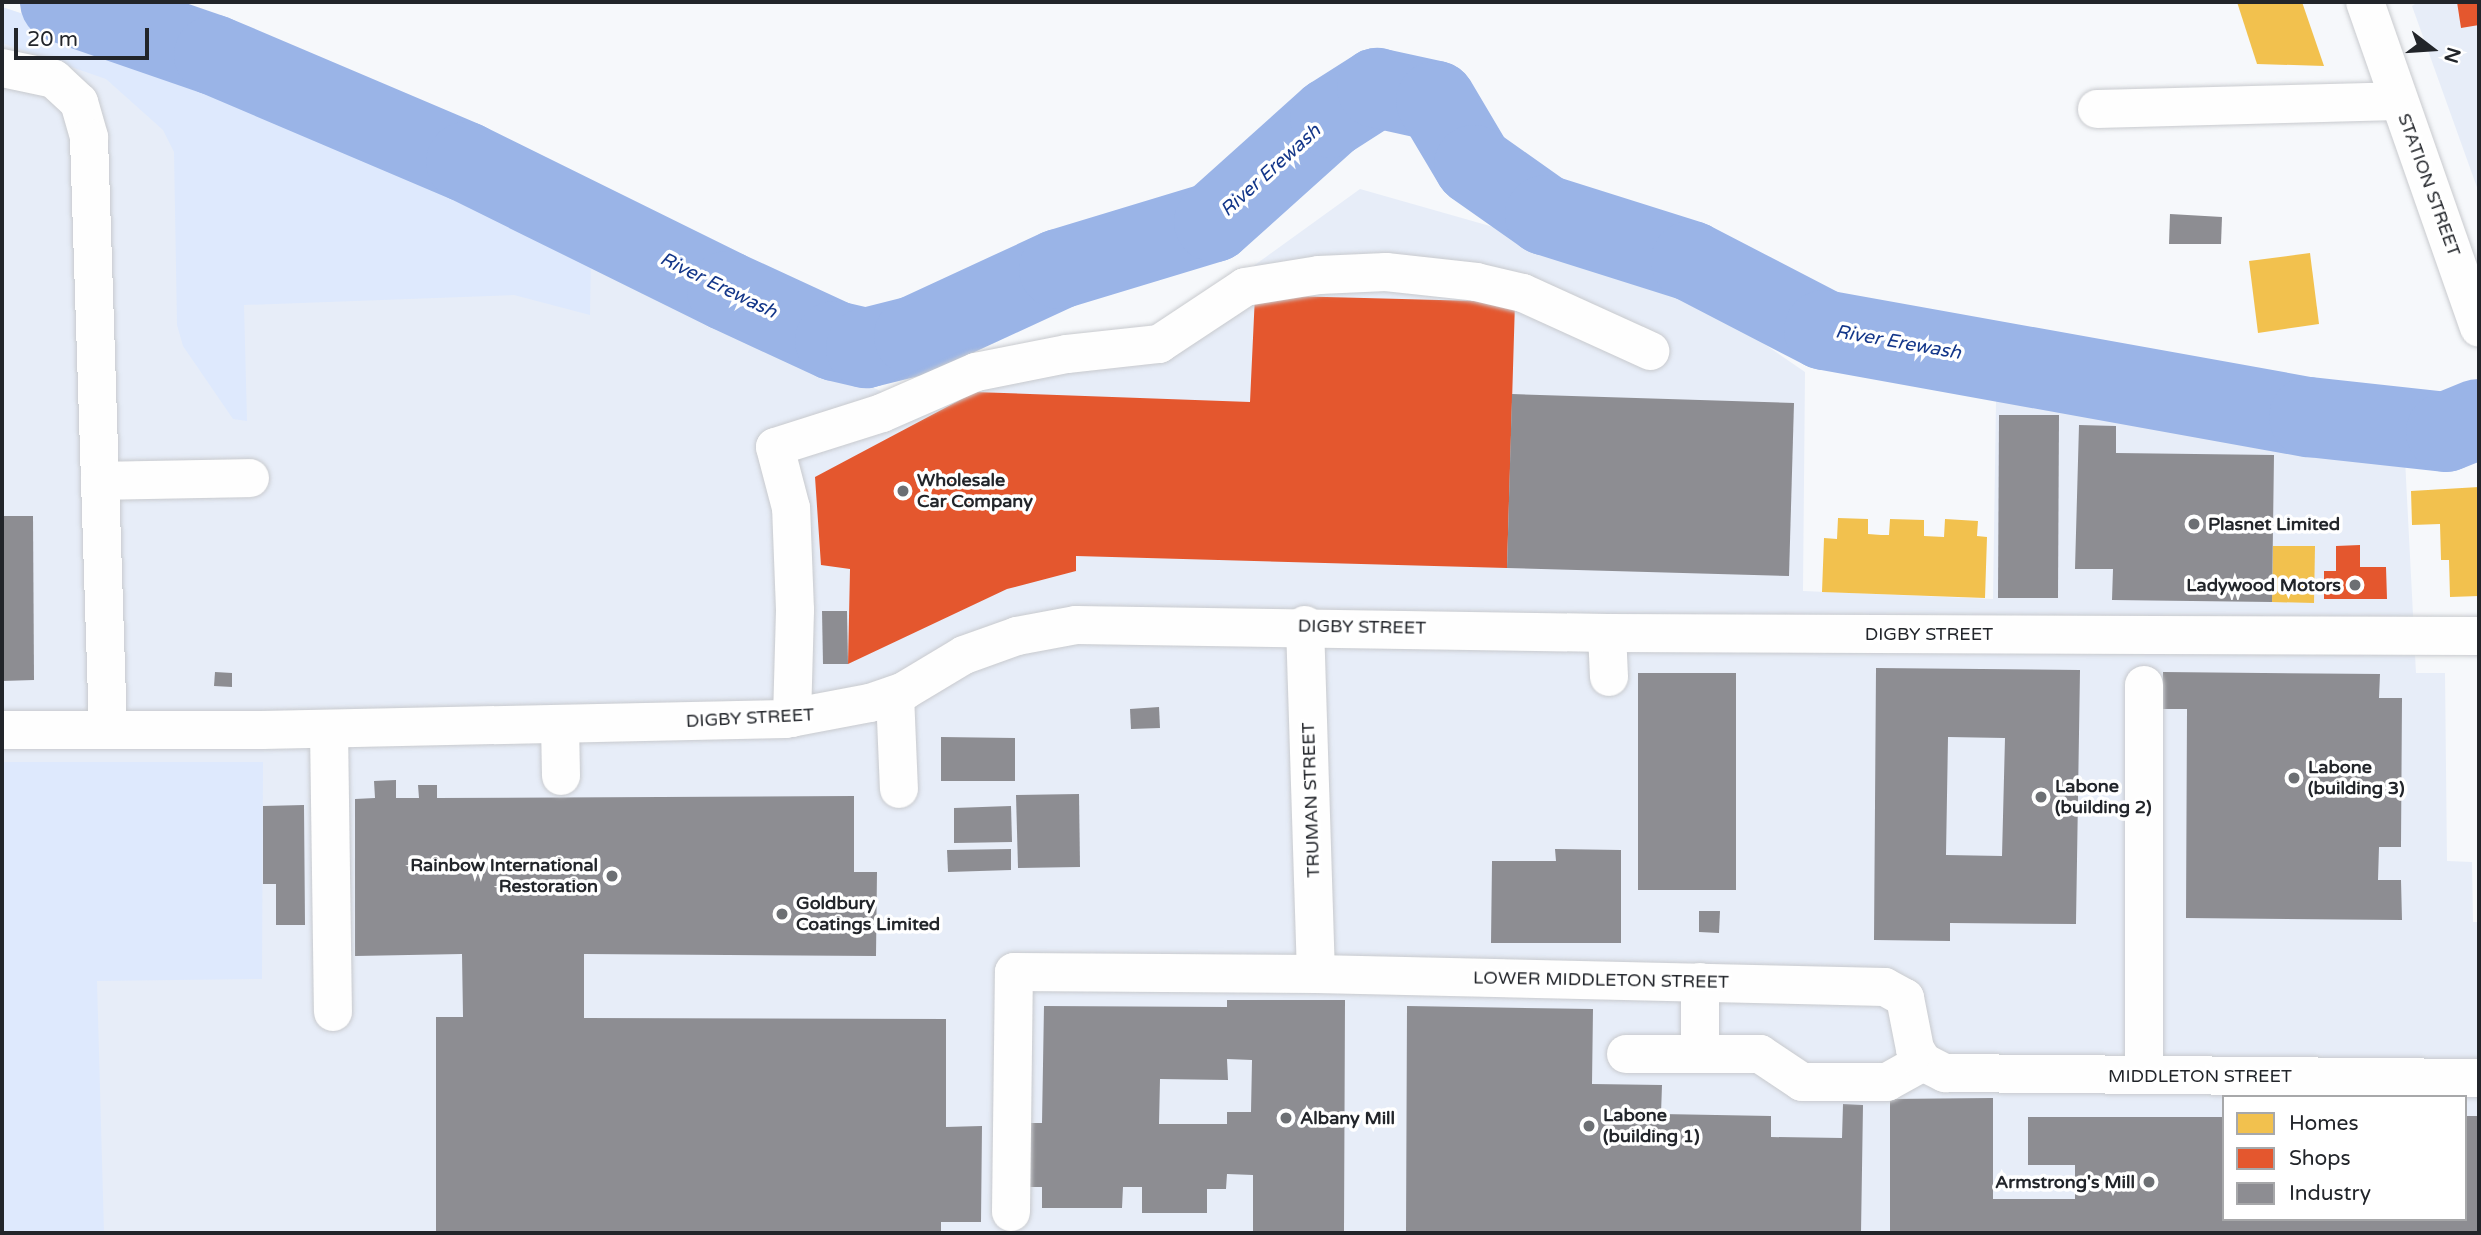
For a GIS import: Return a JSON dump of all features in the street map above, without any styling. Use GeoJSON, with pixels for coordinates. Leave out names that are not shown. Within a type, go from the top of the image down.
{"type":"FeatureCollection","features":[{"type":"Feature","properties":{"kind":"street","name":"STATION STREET"},"geometry":{"type":"LineString","coordinates":[[2365,2],[2479,328]]}},
{"type":"Feature","properties":{"kind":"street"},"geometry":{"type":"LineString","coordinates":[[2,68],[54,79],[79,103],[89,138],[108,730]]}},
{"type":"Feature","properties":{"kind":"street"},"geometry":{"type":"LineString","coordinates":[[2097,109],[2398,101]]}},
{"type":"Feature","properties":{"kind":"street"},"geometry":{"type":"LineString","coordinates":[[792,718],[795,610],[791,508],[775,447],[882,414],[976,372],[1067,354],[1159,344],[1245,287],[1318,275],[1386,272],[1488,285],[1523,293],[1650,351]]}},
{"type":"Feature","properties":{"kind":"street"},"geometry":{"type":"LineString","coordinates":[[100,481],[250,478]]}},
{"type":"Feature","properties":{"kind":"street","name":"DIGBY STREET"},"geometry":{"type":"LineString","coordinates":[[2,730],[328,729],[792,718],[833,713],[895,695],[964,655],[1017,636],[1076,625],[1164,640],[1305,625],[1608,633],[2479,636]]}},
{"type":"Feature","properties":{"kind":"street","name":"TRUMAN STREET"},"geometry":{"type":"LineString","coordinates":[[1305,625],[1302,855],[1316,974]]}},
{"type":"Feature","properties":{"kind":"street"},"geometry":{"type":"LineString","coordinates":[[1608,633],[1609,677]]}},
{"type":"Feature","properties":{"kind":"street"},"geometry":{"type":"LineString","coordinates":[[2144,685],[2144,1076]]}},
{"type":"Feature","properties":{"kind":"street"},"geometry":{"type":"LineString","coordinates":[[895,695],[899,789]]}},
{"type":"Feature","properties":{"kind":"street"},"geometry":{"type":"LineString","coordinates":[[560,724],[561,776]]}},
{"type":"Feature","properties":{"kind":"street"},"geometry":{"type":"LineString","coordinates":[[328,729],[333,1012]]}},
{"type":"Feature","properties":{"kind":"street","name":"LOWER MIDDLETON STREET"},"geometry":{"type":"LineString","coordinates":[[1011,1212],[1014,972],[1316,974],[1700,982],[1897,990],[1905,998],[1915,1049],[1923,1062]]}},
{"type":"Feature","properties":{"kind":"street"},"geometry":{"type":"LineString","coordinates":[[1700,982],[1700,1054]]}},
{"type":"Feature","properties":{"kind":"street"},"geometry":{"type":"LineString","coordinates":[[1626,1054],[1759,1054],[1802,1082],[1887,1082],[1923,1062]]}},
{"type":"Feature","properties":{"kind":"street","name":"MIDDLETON STREET"},"geometry":{"type":"LineString","coordinates":[[1923,1062],[1945,1073],[2479,1078]]}},
{"type":"Feature","properties":{"kind":"shaded area"},"geometry":{"type":"Polygon","coordinates":[[[2418,2],[2479,2],[2479,193],[2412,6],[2418,2]]]}},
{"type":"Feature","properties":{"kind":"shaded area"},"geometry":{"type":"Polygon","coordinates":[[[2,7],[155,58],[398,163],[893,397],[1152,327],[1252,267],[1360,189],[1543,241],[1728,319],[1805,372],[1803,591],[1993,599],[1996,401],[2405,459],[2416,673],[2445,673],[2447,861],[2472,862],[2473,922],[2479,922],[2479,1233],[2,1233],[2,7]]]}},
{"type":"Feature","properties":{"kind":"shaded area"},"geometry":{"type":"Polygon","coordinates":[[[2,7],[155,58],[398,163],[591,253],[590,315],[514,295],[244,305],[247,421],[233,419],[183,346],[177,325],[174,152],[163,130],[106,79],[2,43],[2,7]]]}},
{"type":"Feature","properties":{"kind":"shaded area"},"geometry":{"type":"Polygon","coordinates":[[[2,762],[263,762],[262,979],[97,981],[104,1233],[2,1233],[2,762]]]}},
{"type":"Feature","properties":{"kind":"building: Homes"},"geometry":{"type":"Polygon","coordinates":[[[2237,2],[2302,2],[2324,66],[2257,64],[2237,2]]]}},
{"type":"Feature","properties":{"kind":"building: Homes"},"geometry":{"type":"Polygon","coordinates":[[[2310,253],[2319,324],[2258,333],[2249,261],[2310,253]]]}},
{"type":"Feature","properties":{"kind":"building: Homes"},"geometry":{"type":"Polygon","coordinates":[[[2479,487],[2479,596],[2450,597],[2449,560],[2441,560],[2440,524],[2412,525],[2411,491],[2479,487]]]}},
{"type":"Feature","properties":{"kind":"building: Homes"},"geometry":{"type":"Polygon","coordinates":[[[1838,518],[1868,519],[1868,534],[1881,535],[1889,535],[1890,519],[1924,520],[1924,536],[1944,537],[1945,519],[1978,521],[1977,536],[1987,537],[1985,598],[1822,592],[1824,538],[1837,539],[1838,518]]]}},
{"type":"Feature","properties":{"kind":"building: Homes"},"geometry":{"type":"Polygon","coordinates":[[[2273,546],[2315,546],[2314,603],[2272,602],[2273,546]]]}},
{"type":"Feature","properties":{"kind":"building: Shops"},"geometry":{"type":"Polygon","coordinates":[[[2457,2],[2479,2],[2479,25],[2461,28],[2457,2]]]}},
{"type":"Feature","properties":{"kind":"building: Shops"},"geometry":{"type":"Polygon","coordinates":[[[1255,295],[1515,302],[1507,568],[1076,556],[1076,571],[1007,589],[848,664],[850,569],[821,565],[815,477],[975,392],[1250,402],[1255,295]]]}},
{"type":"Feature","properties":{"kind":"building: Shops","name":"Ladywood Motors"},"geometry":{"type":"Polygon","coordinates":[[[2360,545],[2360,567],[2386,567],[2387,599],[2324,599],[2324,571],[2336,571],[2336,546],[2360,545]]]}},
{"type":"Feature","properties":{"kind":"building: Industry"},"geometry":{"type":"Polygon","coordinates":[[[2170,214],[2222,217],[2221,244],[2169,244],[2170,214]]]}},
{"type":"Feature","properties":{"kind":"building: Industry"},"geometry":{"type":"Polygon","coordinates":[[[1512,394],[1794,403],[1789,576],[1507,568],[1512,394]]]}},
{"type":"Feature","properties":{"kind":"building: Industry"},"geometry":{"type":"Polygon","coordinates":[[[1999,415],[2059,415],[2058,598],[1998,598],[1999,415]]]}},
{"type":"Feature","properties":{"kind":"building: Industry","name":"Plasnet Limited"},"geometry":{"type":"Polygon","coordinates":[[[2079,425],[2116,426],[2116,453],[2274,455],[2272,602],[2112,600],[2113,569],[2075,569],[2079,425]]]}},
{"type":"Feature","properties":{"kind":"building: Industry"},"geometry":{"type":"Polygon","coordinates":[[[2,516],[33,516],[34,680],[2,681],[2,516]]]}},
{"type":"Feature","properties":{"kind":"building: Industry"},"geometry":{"type":"Polygon","coordinates":[[[822,611],[847,611],[848,664],[823,664],[822,611]]]}},
{"type":"Feature","properties":{"kind":"building: Industry","name":"Labone (building 2)"},"geometry":{"type":"Polygon","coordinates":[[[1876,668],[2080,670],[2076,924],[1950,923],[1950,941],[1874,940],[1876,668]],[[1948,737],[1946,855],[2002,856],[2005,738],[1948,737]]]}},
{"type":"Feature","properties":{"kind":"building: Industry"},"geometry":{"type":"Polygon","coordinates":[[[215,672],[232,673],[232,687],[214,686],[215,672]]]}},
{"type":"Feature","properties":{"kind":"building: Industry","name":"Labone (building 3)"},"geometry":{"type":"Polygon","coordinates":[[[2163,672],[2380,674],[2379,698],[2402,698],[2401,847],[2379,847],[2378,880],[2401,880],[2402,920],[2186,918],[2187,709],[2162,709],[2163,672]]]}},
{"type":"Feature","properties":{"kind":"building: Industry"},"geometry":{"type":"Polygon","coordinates":[[[1638,673],[1736,673],[1736,890],[1638,890],[1638,673]]]}},
{"type":"Feature","properties":{"kind":"building: Industry"},"geometry":{"type":"Polygon","coordinates":[[[1159,707],[1160,728],[1131,729],[1130,709],[1159,707]]]}},
{"type":"Feature","properties":{"kind":"building: Industry"},"geometry":{"type":"Polygon","coordinates":[[[941,737],[1015,738],[1015,781],[941,781],[941,737]]]}},
{"type":"Feature","properties":{"kind":"building: Industry"},"geometry":{"type":"Polygon","coordinates":[[[396,780],[396,798],[419,798],[418,785],[437,785],[437,798],[854,796],[854,872],[877,872],[876,956],[584,954],[584,1018],[946,1019],[946,1127],[982,1126],[981,1222],[941,1222],[941,1233],[436,1233],[436,1017],[463,1017],[462,954],[355,956],[355,799],[375,798],[374,781],[396,780]]]}},
{"type":"Feature","properties":{"kind":"building: Industry"},"geometry":{"type":"Polygon","coordinates":[[[1079,794],[1080,867],[1018,868],[1016,795],[1079,794]]]}},
{"type":"Feature","properties":{"kind":"building: Industry"},"geometry":{"type":"Polygon","coordinates":[[[304,805],[305,925],[276,925],[276,884],[263,884],[263,806],[304,805]]]}},
{"type":"Feature","properties":{"kind":"building: Industry"},"geometry":{"type":"Polygon","coordinates":[[[1011,806],[1012,842],[954,843],[954,808],[1011,806]]]}},
{"type":"Feature","properties":{"kind":"building: Industry"},"geometry":{"type":"Polygon","coordinates":[[[1011,849],[1011,870],[948,872],[947,850],[1011,849]]]}},
{"type":"Feature","properties":{"kind":"building: Industry"},"geometry":{"type":"Polygon","coordinates":[[[1555,849],[1621,850],[1621,943],[1491,943],[1492,861],[1556,861],[1555,849]]]}},
{"type":"Feature","properties":{"kind":"building: Industry"},"geometry":{"type":"Polygon","coordinates":[[[1699,911],[1720,911],[1719,933],[1699,932],[1699,911]]]}},
{"type":"Feature","properties":{"kind":"building: Industry"},"geometry":{"type":"Polygon","coordinates":[[[1227,1000],[1345,1000],[1344,1233],[1253,1233],[1253,1175],[1227,1174],[1226,1189],[1207,1189],[1207,1213],[1142,1213],[1142,1187],[1123,1187],[1122,1208],[1042,1208],[1042,1187],[1027,1187],[1028,1123],[1042,1123],[1044,1006],[1227,1007],[1227,1000]],[[1227,1059],[1228,1080],[1160,1079],[1159,1124],[1227,1124],[1227,1112],[1251,1112],[1252,1060],[1227,1059]]]}},
{"type":"Feature","properties":{"kind":"building: Industry","name":"Labone (building 1)"},"geometry":{"type":"Polygon","coordinates":[[[1407,1006],[1593,1009],[1592,1084],[1662,1085],[1661,1114],[1771,1116],[1771,1137],[1842,1138],[1843,1104],[1863,1105],[1861,1233],[1406,1233],[1407,1006]]]}},
{"type":"Feature","properties":{"kind":"building: Industry","name":"Armstrong's Mill"},"geometry":{"type":"Polygon","coordinates":[[[1993,1098],[1993,1199],[2075,1199],[2075,1165],[2028,1165],[2028,1117],[2222,1117],[2222,1221],[2467,1221],[2467,1116],[2479,1116],[2479,1233],[1890,1233],[1890,1099],[1993,1098]]]}},
{"type":"Feature","properties":{"kind":"waterway","name":"River Erewash"},"geometry":{"type":"LineString","coordinates":[[60,2],[214,55],[466,162],[727,291],[835,341],[866,348],[914,336],[1059,269],[1214,222],[1330,118],[1377,88],[1436,101],[1474,165],[1545,215],[1691,261],[1824,330],[2309,417],[2446,432],[2479,419]]}},
{"type":"Feature","properties":{"kind":"place","name":"Wholesale Car Company"},"geometry":{"type":"Point","coordinates":[903,491]}},
{"type":"Feature","properties":{"kind":"place","name":"Plasnet Limited"},"geometry":{"type":"Point","coordinates":[2194,524]}},
{"type":"Feature","properties":{"kind":"place","name":"Ladywood Motors"},"geometry":{"type":"Point","coordinates":[2355,585]}},
{"type":"Feature","properties":{"kind":"place","name":"Labone (building 3)"},"geometry":{"type":"Point","coordinates":[2294,778]}},
{"type":"Feature","properties":{"kind":"place","name":"Labone (building 2)"},"geometry":{"type":"Point","coordinates":[2041,797]}},
{"type":"Feature","properties":{"kind":"place","name":"Rainbow International Restoration"},"geometry":{"type":"Point","coordinates":[612,876]}},
{"type":"Feature","properties":{"kind":"place","name":"Goldbury Coatings Limited"},"geometry":{"type":"Point","coordinates":[782,914]}},
{"type":"Feature","properties":{"kind":"place","name":"Albany Mill"},"geometry":{"type":"Point","coordinates":[1286,1118]}},
{"type":"Feature","properties":{"kind":"place","name":"Labone (building 1)"},"geometry":{"type":"Point","coordinates":[1589,1126]}},
{"type":"Feature","properties":{"kind":"place","name":"Armstrong's Mill"},"geometry":{"type":"Point","coordinates":[2149,1182]}}]}
